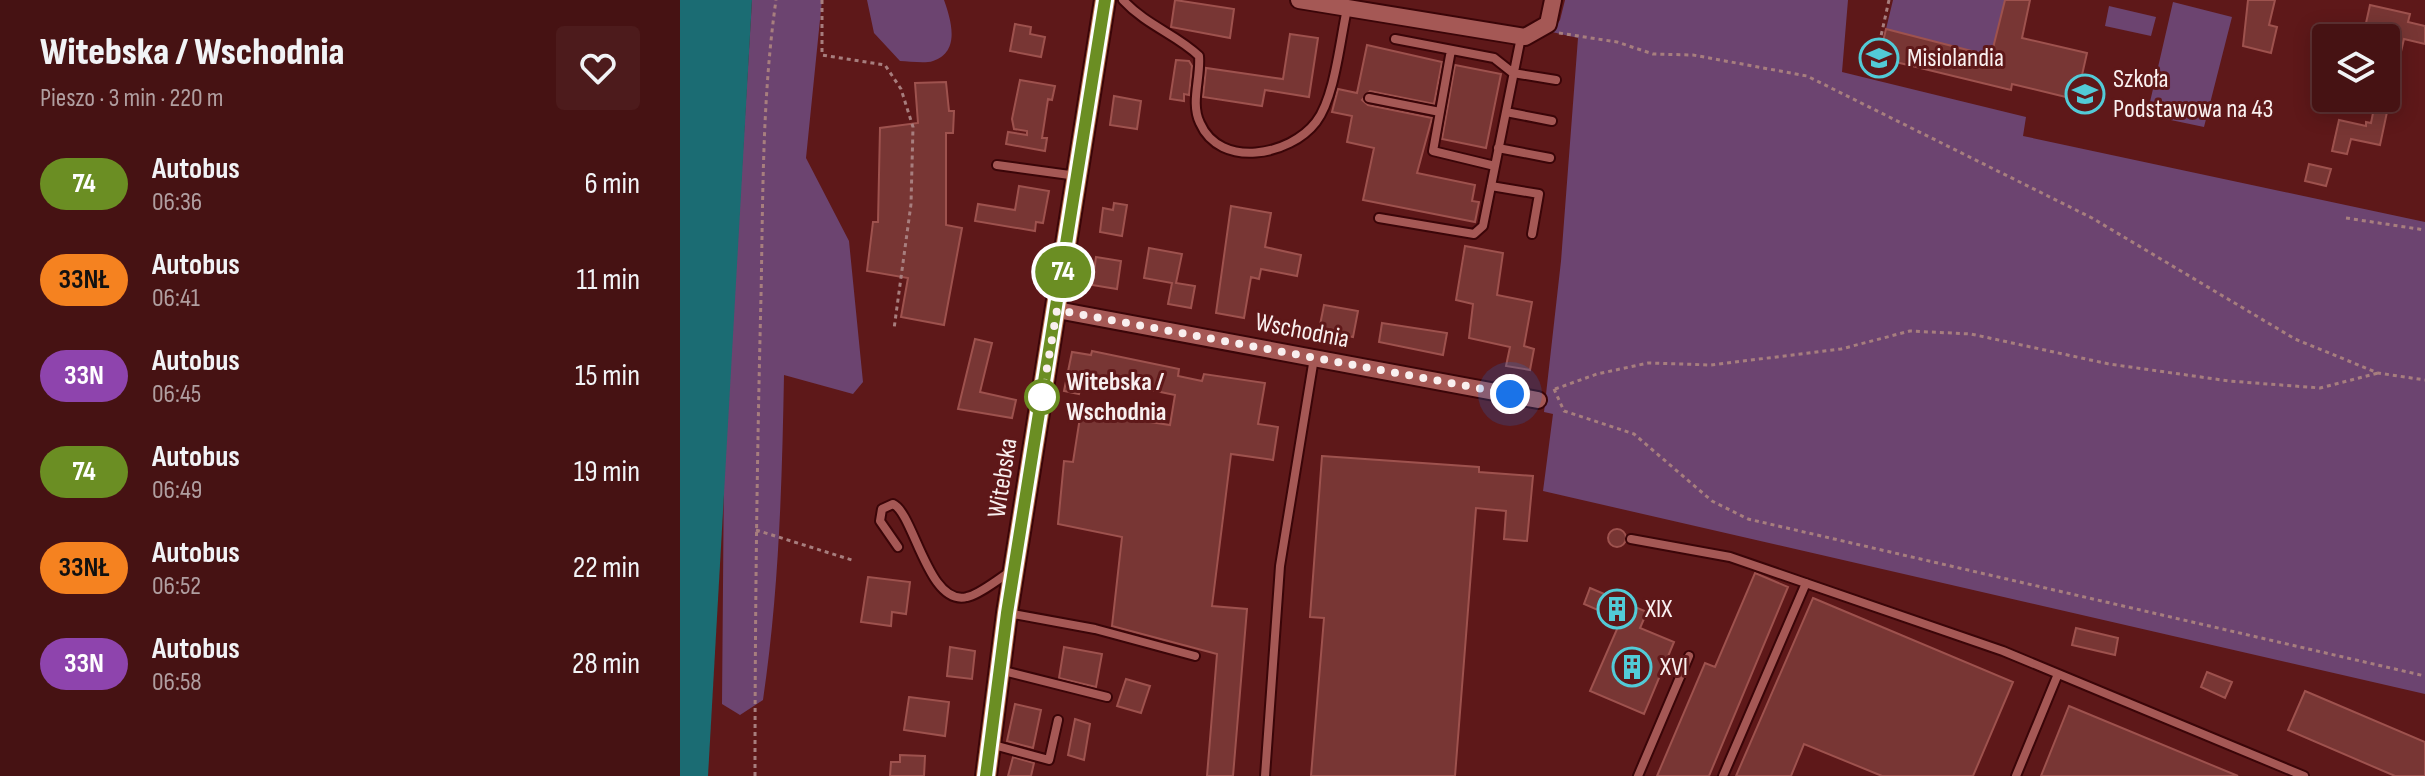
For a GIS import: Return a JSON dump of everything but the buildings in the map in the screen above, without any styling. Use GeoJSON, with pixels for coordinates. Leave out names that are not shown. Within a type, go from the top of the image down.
{"type":"FeatureCollection","features":[{"type":"Feature","properties":{"kind":"street","name":"Witebska"},"geometry":{"type":"LineString","coordinates":[[986,776],[1007,613],[1105,0]]}},
{"type":"Feature","properties":{"kind":"street"},"geometry":{"type":"LineString","coordinates":[[1299,0],[1521,36],[1542,30],[1548,24],[1553,0]]}},
{"type":"Feature","properties":{"kind":"street","name":"Wschodnia"},"geometry":{"type":"LineString","coordinates":[[1057,310],[1314,358],[1540,394]]}},
{"type":"Feature","properties":{"kind":"lane"},"geometry":{"type":"LineString","coordinates":[[1123,0],[1154,28],[1189,46],[1199,56],[1196,105],[1205,134],[1216,143],[1238,151],[1260,153],[1297,139],[1315,123],[1325,104],[1347,8]]}},
{"type":"Feature","properties":{"kind":"lane"},"geometry":{"type":"LineString","coordinates":[[1379,218],[1474,234],[1483,226],[1521,36]]}},
{"type":"Feature","properties":{"kind":"lane"},"geometry":{"type":"LineString","coordinates":[[1395,39],[1494,58],[1513,73],[1556,80]]}},
{"type":"Feature","properties":{"kind":"lane"},"geometry":{"type":"LineString","coordinates":[[1451,50],[1433,151],[1495,166]]}},
{"type":"Feature","properties":{"kind":"lane"},"geometry":{"type":"LineString","coordinates":[[1369,98],[1440,112]]}},
{"type":"Feature","properties":{"kind":"lane"},"geometry":{"type":"LineString","coordinates":[[1506,112],[1552,121]]}},
{"type":"Feature","properties":{"kind":"lane"},"geometry":{"type":"LineString","coordinates":[[1498,148],[1550,158]]}},
{"type":"Feature","properties":{"kind":"lane"},"geometry":{"type":"LineString","coordinates":[[997,165],[1077,176]]}},
{"type":"Feature","properties":{"kind":"lane"},"geometry":{"type":"LineString","coordinates":[[1491,186],[1539,194],[1532,234]]}},
{"type":"Feature","properties":{"kind":"lane"},"geometry":{"type":"LineString","coordinates":[[1265,776],[1280,566],[1314,358]]}},
{"type":"Feature","properties":{"kind":"lane"},"geometry":{"type":"LineString","coordinates":[[898,547],[880,521],[882,509],[887,505],[893,504],[904,512],[917,549],[952,596],[963,599],[975,595],[993,580],[1014,570]]}},
{"type":"Feature","properties":{"kind":"lane"},"geometry":{"type":"LineString","coordinates":[[1631,539],[1730,557],[2003,651],[2304,776]]}},
{"type":"Feature","properties":{"kind":"lane"},"geometry":{"type":"LineString","coordinates":[[1723,776],[1806,583]]}},
{"type":"Feature","properties":{"kind":"lane"},"geometry":{"type":"LineString","coordinates":[[1007,613],[1095,629],[1195,656]]}},
{"type":"Feature","properties":{"kind":"lane"},"geometry":{"type":"LineString","coordinates":[[1638,776],[1689,656]]}},
{"type":"Feature","properties":{"kind":"lane"},"geometry":{"type":"LineString","coordinates":[[999,670],[1107,697]]}},
{"type":"Feature","properties":{"kind":"lane"},"geometry":{"type":"LineString","coordinates":[[2016,776],[2058,674]]}},
{"type":"Feature","properties":{"kind":"lane"},"geometry":{"type":"LineString","coordinates":[[989,744],[1049,760],[1058,720]]}},
{"type":"Feature","properties":{"kind":"path"},"geometry":{"type":"LineString","coordinates":[[755,776],[755,529],[769,54],[776,0]]}},
{"type":"Feature","properties":{"kind":"path"},"geometry":{"type":"LineString","coordinates":[[822,0],[822,55],[885,65],[901,89],[913,127],[911,204],[894,329]]}},
{"type":"Feature","properties":{"kind":"path"},"geometry":{"type":"LineString","coordinates":[[1886,66],[1875,63],[1889,0]]}},
{"type":"Feature","properties":{"kind":"path"},"geometry":{"type":"LineString","coordinates":[[1542,30],[1617,42],[1653,54],[1693,55],[1807,76],[2092,218],[2295,339],[2378,373],[2425,380]]}},
{"type":"Feature","properties":{"kind":"path"},"geometry":{"type":"LineString","coordinates":[[2346,218],[2425,230]]}},
{"type":"Feature","properties":{"kind":"path"},"geometry":{"type":"LineString","coordinates":[[1540,394],[1597,374],[1648,363],[1711,365],[1841,349],[1910,331],[1971,334],[2109,364],[2229,381],[2320,388],[2378,373]]}},
{"type":"Feature","properties":{"kind":"path"},"geometry":{"type":"LineString","coordinates":[[1554,389],[1564,411],[1634,434],[1712,501],[1748,519],[2425,676]]}},
{"type":"Feature","properties":{"kind":"path"},"geometry":{"type":"LineString","coordinates":[[755,529],[855,561]]}},
{"type":"Feature","properties":{"kind":"shaded area"},"geometry":{"type":"Polygon","coordinates":[[[752,0],[822,0],[806,158],[849,241],[863,382],[853,394],[784,375],[779,538],[763,700],[740,715],[722,704],[724,466],[752,0]]]}},
{"type":"Feature","properties":{"kind":"shaded area"},"geometry":{"type":"Polygon","coordinates":[[[867,0],[944,0],[952,35],[948,50],[942,57],[929,62],[900,61],[874,33],[867,0]]]}},
{"type":"Feature","properties":{"kind":"shaded area"},"geometry":{"type":"Polygon","coordinates":[[[1565,0],[1848,0],[1842,72],[2026,117],[2023,136],[2425,222],[2425,694],[1543,491],[1553,414],[1544,412],[1561,261],[1578,38],[1552,32],[1560,20],[1565,0]]]}},
{"type":"Feature","properties":{"kind":"shaded area"},"geometry":{"type":"Polygon","coordinates":[[[1893,0],[2005,0],[1991,56],[1886,29],[1893,0]]]}},
{"type":"Feature","properties":{"kind":"shaded area"},"geometry":{"type":"Polygon","coordinates":[[[2173,2],[2232,17],[2204,127],[2147,115],[2173,2]]]}},
{"type":"Feature","properties":{"kind":"shaded area"},"geometry":{"type":"Polygon","coordinates":[[[2109,6],[2156,17],[2151,36],[2105,26],[2109,6]]]}},
{"type":"Feature","properties":{"kind":"water"},"geometry":{"type":"Polygon","coordinates":[[[680,0],[752,0],[708,776],[680,776],[680,0]]]}},
{"type":"Feature","properties":{"kind":"bus line","name":"74"},"geometry":{"type":"LineString","coordinates":[[986,776],[1007,613],[1105,0]]}},
{"type":"Feature","properties":{"kind":"place","name":"Misiolandia"},"geometry":{"type":"Point","coordinates":[1879,58]}},
{"type":"Feature","properties":{"kind":"place","name":"Szkoła Podstawowa na 43"},"geometry":{"type":"Point","coordinates":[2085,94]}},
{"type":"Feature","properties":{"kind":"place","name":"Witebska / Wschodnia"},"geometry":{"type":"Point","coordinates":[1042,397]}},
{"type":"Feature","properties":{"kind":"place","name":"XIX"},"geometry":{"type":"Point","coordinates":[1617,609]}},
{"type":"Feature","properties":{"kind":"place","name":"XVI"},"geometry":{"type":"Point","coordinates":[1632,667]}},
{"type":"Feature","properties":{"kind":"route"},"geometry":{"type":"LineString","coordinates":[[1042,397],[1057,310],[1510,394]]}}]}
